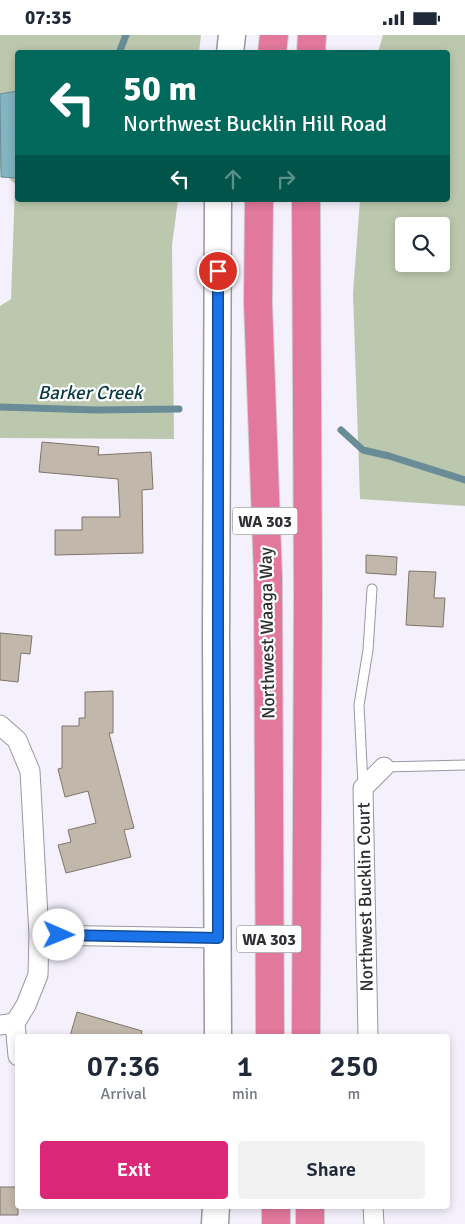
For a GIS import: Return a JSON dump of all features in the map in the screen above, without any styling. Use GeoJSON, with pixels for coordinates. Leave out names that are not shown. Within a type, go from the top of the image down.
{"type":"FeatureCollection","features":[{"type":"Feature","properties":{"kind":"highway"},"geometry":{"type":"LineString","coordinates":[[272,50],[274,35]]}},
{"type":"Feature","properties":{"kind":"highway"},"geometry":{"type":"LineString","coordinates":[[311,50],[312,35]]}},
{"type":"Feature","properties":{"kind":"highway","name":"Northwest Waaga Way"},"geometry":{"type":"LineString","coordinates":[[259,202],[258,303],[268,577],[270,1034]]}},
{"type":"Feature","properties":{"kind":"highway","name":"WA 303"},"geometry":{"type":"LineString","coordinates":[[306,202],[308,595],[306,1034]]}},
{"type":"Feature","properties":{"kind":"highway"},"geometry":{"type":"LineString","coordinates":[[276,1209],[276,1224]]}},
{"type":"Feature","properties":{"kind":"highway"},"geometry":{"type":"LineString","coordinates":[[310,1209],[310,1224]]}},
{"type":"Feature","properties":{"kind":"main road"},"geometry":{"type":"LineString","coordinates":[[230,50],[232,35]]}},
{"type":"Feature","properties":{"kind":"main road"},"geometry":{"type":"LineString","coordinates":[[218,202],[216,626],[218,1034]]}},
{"type":"Feature","properties":{"kind":"main road"},"geometry":{"type":"LineString","coordinates":[[215,1224],[216,1209]]}},
{"type":"Feature","properties":{"kind":"street"},"geometry":{"type":"LineString","coordinates":[[0,725],[17,740],[30,771],[39,935],[38,975],[26,1005],[8,1024],[15,1046]]}},
{"type":"Feature","properties":{"kind":"street","name":"Northwest Bucklin Court"},"geometry":{"type":"LineString","coordinates":[[368,1034],[363,789],[384,767]]}},
{"type":"Feature","properties":{"kind":"street"},"geometry":{"type":"LineString","coordinates":[[39,935],[218,938]]}},
{"type":"Feature","properties":{"kind":"street"},"geometry":{"type":"LineString","coordinates":[[373,1209],[374,1224]]}},
{"type":"Feature","properties":{"kind":"lane"},"geometry":{"type":"LineString","coordinates":[[363,789],[359,705],[368,650],[372,589]]}},
{"type":"Feature","properties":{"kind":"lane"},"geometry":{"type":"LineString","coordinates":[[384,767],[465,765]]}},
{"type":"Feature","properties":{"kind":"green space"},"geometry":{"type":"Polygon","coordinates":[[[0,35],[201,35],[199,50],[15,50],[15,184],[0,169],[0,35]]]}},
{"type":"Feature","properties":{"kind":"green space"},"geometry":{"type":"Polygon","coordinates":[[[383,35],[465,35],[465,506],[360,499],[353,293],[360,202],[450,202],[450,50],[379,50],[383,35]]]}},
{"type":"Feature","properties":{"kind":"green space"},"geometry":{"type":"Polygon","coordinates":[[[15,184],[15,202],[178,202],[172,245],[174,439],[0,438],[0,306],[11,299],[15,184]]]}},
{"type":"Feature","properties":{"kind":"water"},"geometry":{"type":"Polygon","coordinates":[[[15,91],[15,178],[1,177],[0,94],[15,91]]]}},
{"type":"Feature","properties":{"kind":"building"},"geometry":{"type":"Polygon","coordinates":[[[42,442],[99,447],[98,455],[151,452],[153,489],[142,490],[143,553],[55,555],[55,530],[82,530],[82,517],[120,517],[118,479],[39,472],[42,442]]]}},
{"type":"Feature","properties":{"kind":"building"},"geometry":{"type":"Polygon","coordinates":[[[366,555],[397,557],[396,575],[366,573],[366,555]]]}},
{"type":"Feature","properties":{"kind":"building"},"geometry":{"type":"Polygon","coordinates":[[[409,571],[436,572],[434,598],[445,598],[443,627],[406,625],[409,571]]]}},
{"type":"Feature","properties":{"kind":"building"},"geometry":{"type":"Polygon","coordinates":[[[0,633],[32,636],[30,654],[21,653],[18,682],[0,680],[0,633]]]}},
{"type":"Feature","properties":{"kind":"building"},"geometry":{"type":"Polygon","coordinates":[[[113,691],[113,733],[109,733],[134,828],[124,830],[131,857],[66,873],[58,845],[71,842],[68,830],[96,823],[88,791],[65,797],[58,769],[62,768],[62,726],[79,726],[79,718],[85,718],[85,692],[113,691]]]}},
{"type":"Feature","properties":{"kind":"building"},"geometry":{"type":"Polygon","coordinates":[[[77,1012],[142,1031],[141,1034],[71,1034],[77,1012]]]}},
{"type":"Feature","properties":{"kind":"building"},"geometry":{"type":"Polygon","coordinates":[[[0,1187],[15,1187],[15,1209],[18,1209],[18,1215],[0,1215],[0,1187]]]}},
{"type":"Feature","properties":{"kind":"waterway"},"geometry":{"type":"LineString","coordinates":[[120,50],[126,35]]}},
{"type":"Feature","properties":{"kind":"waterway","name":"Barker Creek"},"geometry":{"type":"LineString","coordinates":[[0,407],[96,410],[179,409]]}},
{"type":"Feature","properties":{"kind":"waterway","name":"Barker Creek"},"geometry":{"type":"LineString","coordinates":[[341,430],[363,450],[389,456],[465,480]]}},
{"type":"Feature","properties":{"kind":"route"},"geometry":{"type":"LineString","coordinates":[[59,935],[218,938],[216,636],[218,271]]}}]}
